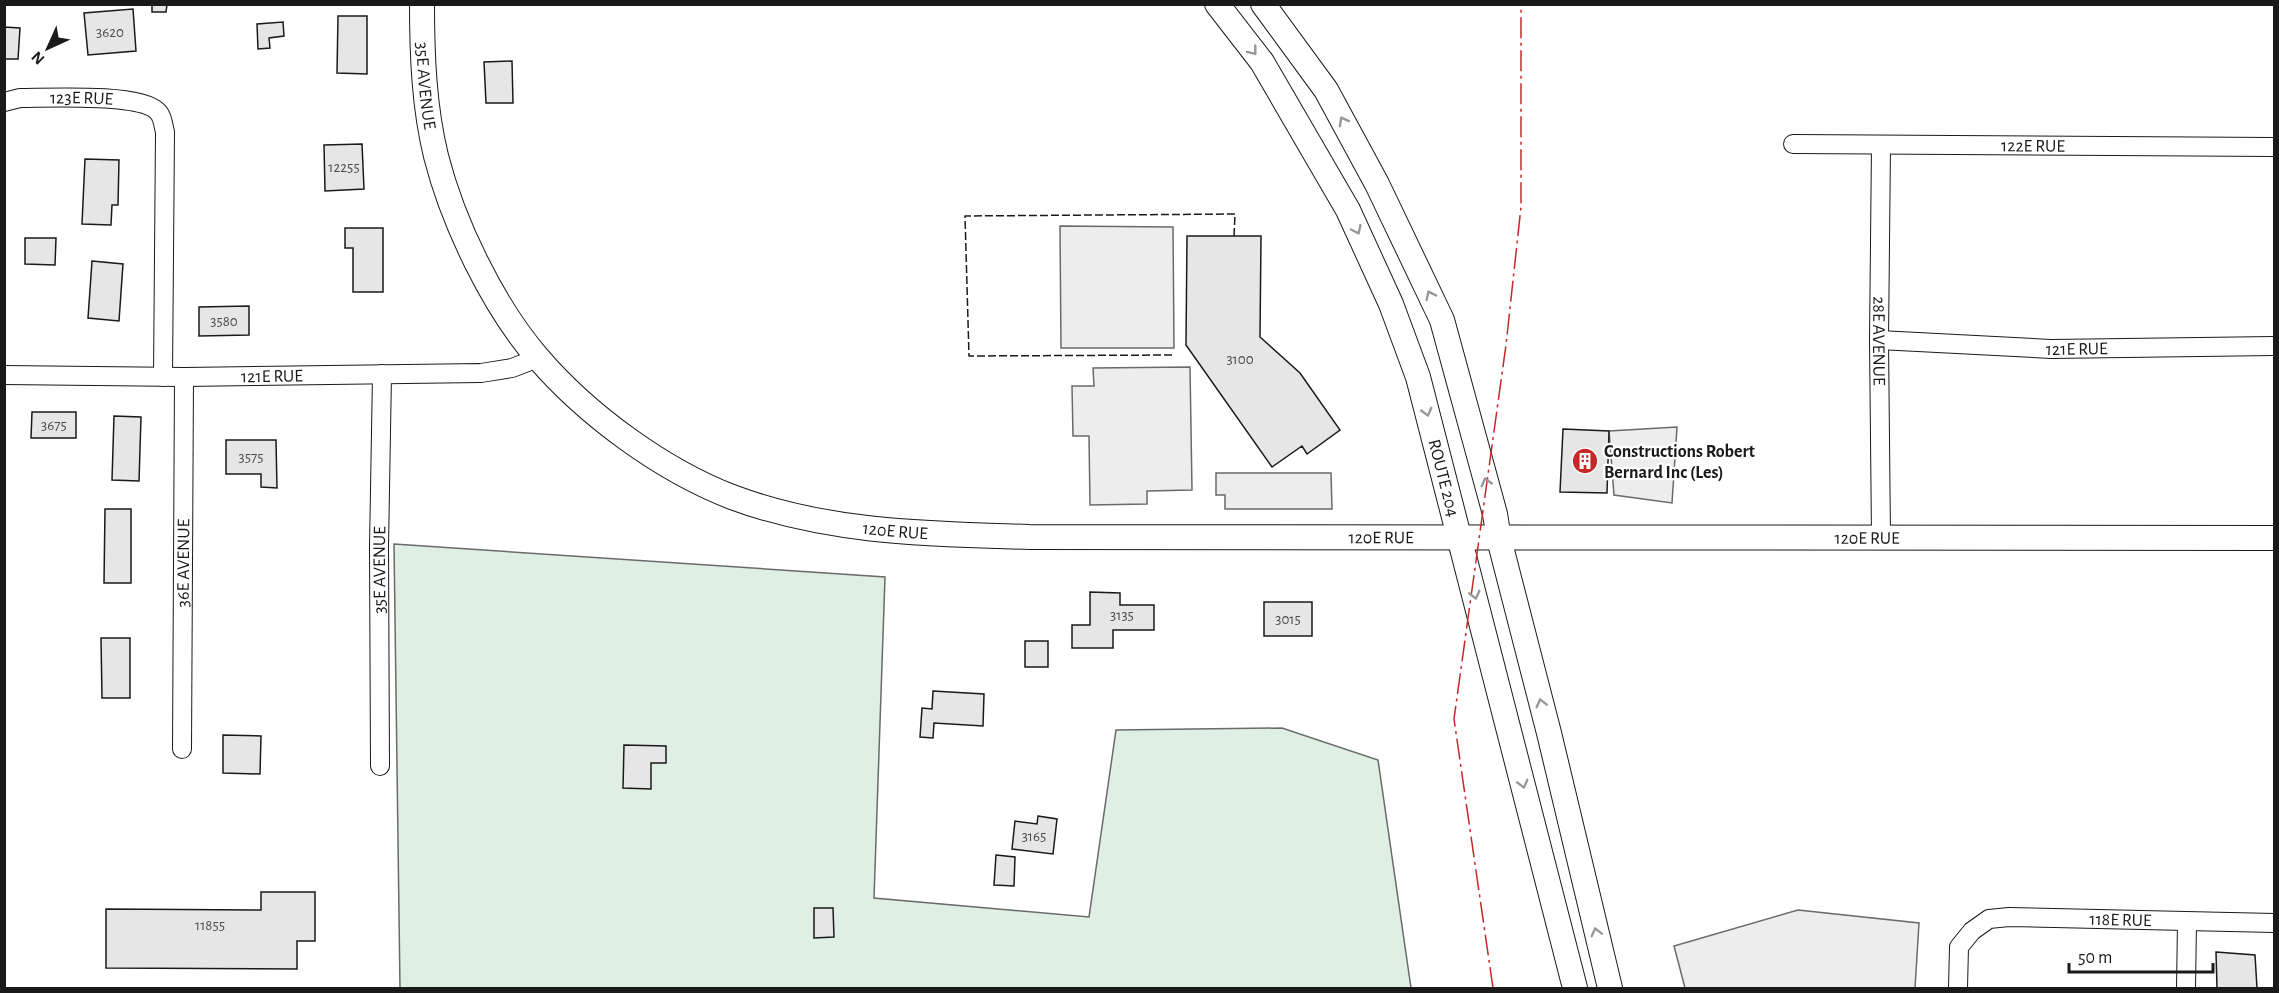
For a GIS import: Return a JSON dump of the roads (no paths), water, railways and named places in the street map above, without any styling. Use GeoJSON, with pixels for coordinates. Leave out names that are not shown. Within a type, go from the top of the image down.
{"type":"FeatureCollection","features":[{"type":"Feature","properties":{"kind":"street","name":"35E AVENUE"},"geometry":{"type":"LineString","coordinates":[[422,4],[426,98],[436,157],[452,205],[495,298],[538,358]]}},
{"type":"Feature","properties":{"kind":"street","name":"ROUTE 204"},"geometry":{"type":"LineString","coordinates":[[1217,4],[1262,62],[1348,210],[1391,304],[1418,377],[1575,988]]}},
{"type":"Feature","properties":{"kind":"street"},"geometry":{"type":"LineString","coordinates":[[1263,4],[1326,90],[1377,184],[1442,320],[1495,514],[1499,539],[1549,733],[1610,988]]}},
{"type":"Feature","properties":{"kind":"street","name":"123E RUE"},"geometry":{"type":"LineString","coordinates":[[4,102],[20,98],[127,99],[146,104],[157,111],[162,119],[165,132],[163,377]]}},
{"type":"Feature","properties":{"kind":"street","name":"122E RUE"},"geometry":{"type":"LineString","coordinates":[[1793,144],[2274,147]]}},
{"type":"Feature","properties":{"kind":"street","name":"28E AVENUE"},"geometry":{"type":"LineString","coordinates":[[1881,146],[1879,340],[1881,537]]}},
{"type":"Feature","properties":{"kind":"street","name":"121E RUE"},"geometry":{"type":"LineString","coordinates":[[1879,340],[2051,349],[2274,346]]}},
{"type":"Feature","properties":{"kind":"street","name":"121E RUE"},"geometry":{"type":"LineString","coordinates":[[4,375],[184,377],[482,373],[512,368],[538,358]]}},
{"type":"Feature","properties":{"kind":"street","name":"120E RUE"},"geometry":{"type":"LineString","coordinates":[[538,358],[577,397],[625,438],[676,471],[732,497],[796,516],[858,528],[949,536],[1029,537],[2274,538]]}},
{"type":"Feature","properties":{"kind":"street","name":"35E AVENUE"},"geometry":{"type":"LineString","coordinates":[[380,766],[379,547],[382,374]]}},
{"type":"Feature","properties":{"kind":"street","name":"36E AVENUE"},"geometry":{"type":"LineString","coordinates":[[182,749],[184,377]]}},
{"type":"Feature","properties":{"kind":"street","name":"118E RUE"},"geometry":{"type":"LineString","coordinates":[[1958,988],[1959,947],[1972,931],[1989,919],[2009,916],[2274,923]]}},
{"type":"Feature","properties":{"kind":"street"},"geometry":{"type":"LineString","coordinates":[[2186,988],[2187,922]]}},
{"type":"Feature","properties":{"kind":"place","name":"Constructions Robert Bernard Inc (Les)"},"geometry":{"type":"Point","coordinates":[1585,461]}}]}
